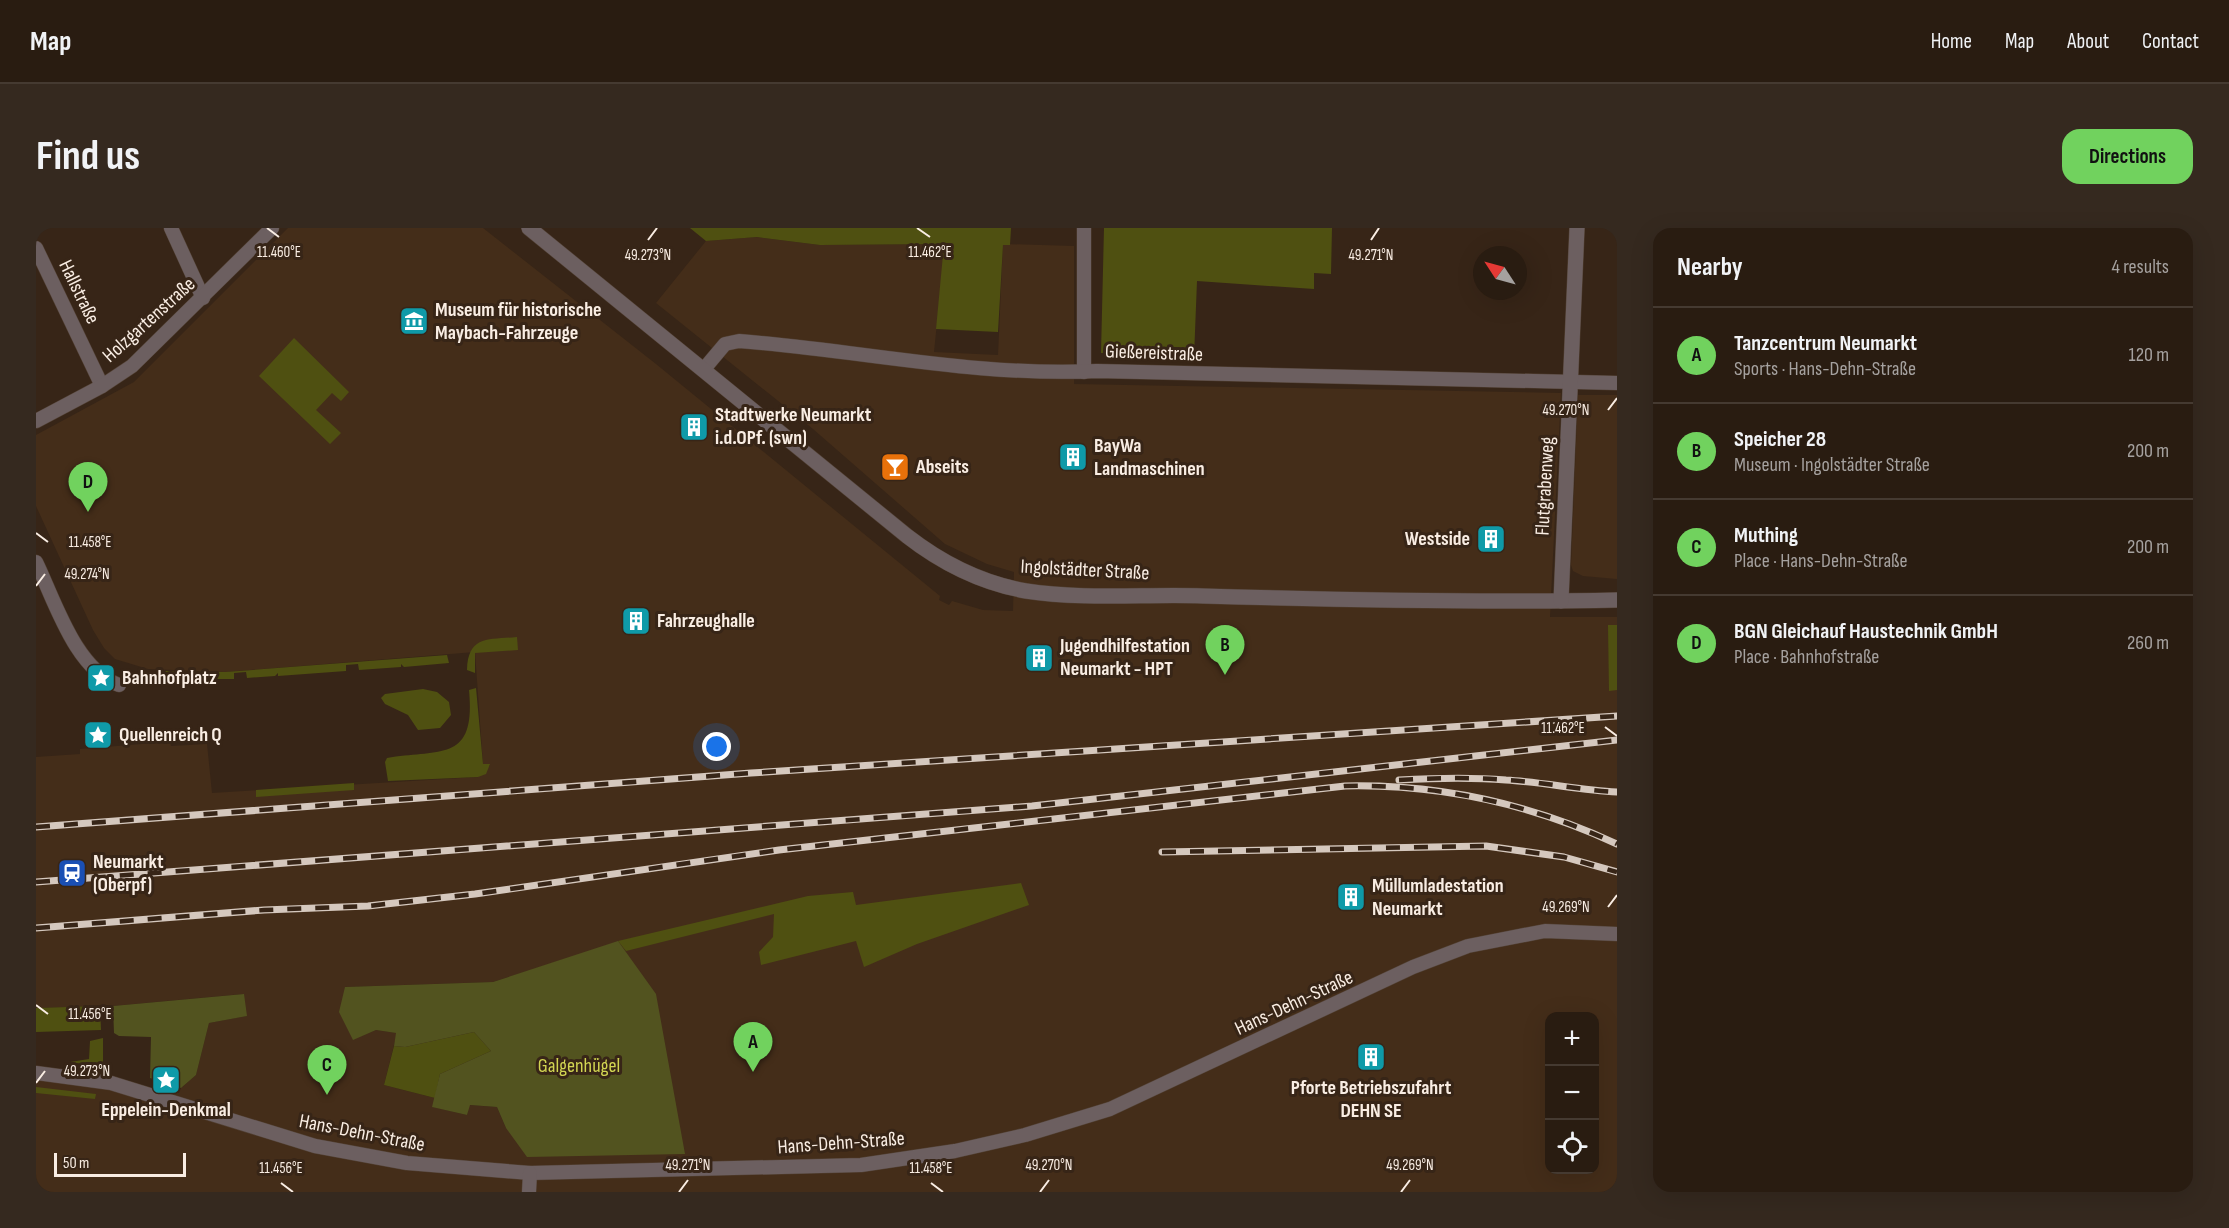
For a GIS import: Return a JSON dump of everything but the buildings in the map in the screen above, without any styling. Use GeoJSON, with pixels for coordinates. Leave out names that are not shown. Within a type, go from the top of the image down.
{"type":"FeatureCollection","features":[{"type":"Feature","properties":{"kind":"street"},"geometry":{"type":"LineString","coordinates":[[171,228],[203,298]]}},
{"type":"Feature","properties":{"kind":"street","name":"Holzgartenstraße"},"geometry":{"type":"LineString","coordinates":[[36,421],[102,386],[132,366],[272,228]]}},
{"type":"Feature","properties":{"kind":"street","name":"Ingolstädter Straße"},"geometry":{"type":"LineString","coordinates":[[529,228],[932,555],[963,572],[997,584],[1027,591],[1110,596],[1617,600]]}},
{"type":"Feature","properties":{"kind":"street"},"geometry":{"type":"LineString","coordinates":[[1084,228],[1084,372]]}},
{"type":"Feature","properties":{"kind":"street","name":"Flutgrabenweg"},"geometry":{"type":"LineString","coordinates":[[1561,601],[1577,228]]}},
{"type":"Feature","properties":{"kind":"street","name":"Hallstraße"},"geometry":{"type":"LineString","coordinates":[[36,248],[102,386]]}},
{"type":"Feature","properties":{"kind":"street","name":"Gießereistraße"},"geometry":{"type":"LineString","coordinates":[[704,369],[725,344],[739,341],[963,368],[1049,374],[1084,372],[1570,380],[1617,383]]}},
{"type":"Feature","properties":{"kind":"street"},"geometry":{"type":"LineString","coordinates":[[36,562],[39,578],[81,654],[99,674],[119,685]]}},
{"type":"Feature","properties":{"kind":"street","name":"Hans-Dehn-Straße"},"geometry":{"type":"LineString","coordinates":[[36,1073],[111,1083],[286,1138],[361,1156],[459,1168],[530,1173],[828,1167],[955,1151],[1064,1124],[1110,1109],[1413,967],[1468,946],[1545,931],[1617,934]]}},
{"type":"Feature","properties":{"kind":"street"},"geometry":{"type":"LineString","coordinates":[[529,1192],[530,1173]]}},
{"type":"Feature","properties":{"kind":"shaded area"},"geometry":{"type":"Polygon","coordinates":[[[288,228],[483,228],[656,364],[940,596],[939,600],[949,605],[952,601],[983,610],[1013,611],[1014,572],[987,564],[945,544],[813,429],[656,303],[706,241],[757,237],[820,245],[945,244],[934,352],[998,355],[1003,244],[1074,246],[1074,384],[1561,393],[1550,617],[1617,617],[1617,1192],[36,1192],[36,1068],[165,1093],[166,1089],[179,1093],[181,1088],[196,1075],[209,1023],[246,1016],[243,994],[113,1006],[36,1008],[36,757],[80,754],[80,749],[142,744],[170,742],[171,746],[207,744],[212,793],[478,777],[490,765],[483,764],[475,652],[225,672],[148,669],[115,659],[104,648],[93,630],[36,506],[36,435],[134,382],[288,228]],[[618,942],[493,982],[345,987],[353,1039],[376,1030],[397,1033],[384,1085],[435,1098],[433,1107],[467,1115],[469,1105],[497,1107],[506,1128],[618,942]]]}},
{"type":"Feature","properties":{"kind":"shaded area"},"geometry":{"type":"Polygon","coordinates":[[[690,228],[1011,228],[1010,245],[1003,245],[998,332],[936,329],[944,244],[820,245],[757,237],[706,241],[690,228]]]}},
{"type":"Feature","properties":{"kind":"shaded area"},"geometry":{"type":"Polygon","coordinates":[[[1104,228],[1332,228],[1331,274],[1314,273],[1314,289],[1197,281],[1194,357],[1101,353],[1104,228]]]}},
{"type":"Feature","properties":{"kind":"shaded area"},"geometry":{"type":"Polygon","coordinates":[[[294,338],[349,392],[341,401],[332,393],[316,410],[341,433],[330,444],[259,376],[294,338]]]}},
{"type":"Feature","properties":{"kind":"shaded area"},"geometry":{"type":"Polygon","coordinates":[[[1578,395],[1617,395],[1617,579],[1583,576],[1573,571],[1571,565],[1578,395]]]}},
{"type":"Feature","properties":{"kind":"shaded area"},"geometry":{"type":"Polygon","coordinates":[[[1608,625],[1617,625],[1617,690],[1609,691],[1608,625]]]}},
{"type":"Feature","properties":{"kind":"shaded area"},"geometry":{"type":"Polygon","coordinates":[[[517,637],[518,650],[475,653],[475,673],[467,670],[471,650],[476,645],[489,640],[517,637]]]}},
{"type":"Feature","properties":{"kind":"shaded area"},"geometry":{"type":"Polygon","coordinates":[[[447,655],[449,663],[404,667],[401,664],[401,667],[359,670],[358,664],[346,665],[346,671],[278,676],[278,673],[275,676],[247,678],[246,672],[234,673],[234,679],[182,678],[172,676],[165,671],[225,672],[447,655]]]}},
{"type":"Feature","properties":{"kind":"shaded area"},"geometry":{"type":"Polygon","coordinates":[[[476,688],[483,764],[490,764],[486,774],[478,777],[388,781],[385,762],[387,758],[439,752],[451,748],[460,741],[467,730],[470,714],[469,690],[476,688]]]}},
{"type":"Feature","properties":{"kind":"shaded area"},"geometry":{"type":"Polygon","coordinates":[[[423,689],[437,692],[449,702],[451,715],[440,728],[418,730],[408,715],[385,704],[381,698],[385,694],[423,689]]]}},
{"type":"Feature","properties":{"kind":"shaded area"},"geometry":{"type":"Polygon","coordinates":[[[354,783],[354,790],[256,797],[256,790],[354,783]]]}},
{"type":"Feature","properties":{"kind":"shaded area"},"geometry":{"type":"Polygon","coordinates":[[[1021,883],[1029,905],[917,944],[864,967],[856,941],[761,965],[759,952],[773,937],[774,914],[626,951],[618,941],[808,896],[853,892],[856,905],[1021,883]]]}},
{"type":"Feature","properties":{"kind":"shaded area"},"geometry":{"type":"Polygon","coordinates":[[[100,1006],[101,1030],[36,1032],[36,1008],[100,1006]]]}},
{"type":"Feature","properties":{"kind":"shaded area"},"geometry":{"type":"Polygon","coordinates":[[[474,1032],[491,1051],[440,1074],[435,1098],[384,1085],[394,1046],[405,1047],[474,1032]]]}},
{"type":"Feature","properties":{"kind":"shaded area"},"geometry":{"type":"Polygon","coordinates":[[[103,1038],[103,1067],[70,1062],[89,1059],[90,1041],[103,1038]]]}},
{"type":"Feature","properties":{"kind":"shaded area"},"geometry":{"type":"Polygon","coordinates":[[[36,1087],[96,1094],[95,1099],[36,1093],[36,1087]]]}},
{"type":"Feature","properties":{"kind":"green space","name":"Galgenhügel"},"geometry":{"type":"Polygon","coordinates":[[[618,941],[656,994],[685,1154],[527,1157],[506,1128],[497,1107],[470,1105],[467,1115],[432,1107],[440,1074],[491,1051],[474,1032],[405,1047],[394,1046],[396,1033],[376,1030],[353,1040],[339,1012],[345,987],[493,982],[618,941]]]}},
{"type":"Feature","properties":{"kind":"green space"},"geometry":{"type":"Polygon","coordinates":[[[244,994],[247,1016],[209,1023],[196,1075],[181,1088],[150,1078],[151,1037],[119,1036],[114,1033],[113,1006],[244,994]]]}},
{"type":"Feature","properties":{"kind":"railway"},"geometry":{"type":"LineString","coordinates":[[36,827],[751,773],[1617,716]]}},
{"type":"Feature","properties":{"kind":"railway"},"geometry":{"type":"LineString","coordinates":[[36,882],[1032,806],[1617,740]]}},
{"type":"Feature","properties":{"kind":"railway"},"geometry":{"type":"LineString","coordinates":[[1399,780],[1493,779],[1617,792]]}},
{"type":"Feature","properties":{"kind":"railway"},"geometry":{"type":"LineString","coordinates":[[36,928],[264,910],[368,906],[475,894],[779,850],[1345,786],[1415,789],[1484,799],[1552,818],[1617,844]]}},
{"type":"Feature","properties":{"kind":"railway"},"geometry":{"type":"LineString","coordinates":[[1162,852],[1486,846],[1564,857],[1617,872]]}},
{"type":"Feature","properties":{"kind":"place","name":"Museum für historische Maybach-Fahrzeuge"},"geometry":{"type":"Point","coordinates":[414,321]}},
{"type":"Feature","properties":{"kind":"place","name":"Stadtwerke Neumarkt i.d.OPf. (swn)"},"geometry":{"type":"Point","coordinates":[694,427]}},
{"type":"Feature","properties":{"kind":"place","name":"BayWa Landmaschinen"},"geometry":{"type":"Point","coordinates":[1073,457]}},
{"type":"Feature","properties":{"kind":"place","name":"Abseits"},"geometry":{"type":"Point","coordinates":[895,467]}},
{"type":"Feature","properties":{"kind":"place","name":"BGN Gleichauf Haustechnik GmbH"},"geometry":{"type":"Point","coordinates":[88,512]}},
{"type":"Feature","properties":{"kind":"place","name":"Westside"},"geometry":{"type":"Point","coordinates":[1491,539]}},
{"type":"Feature","properties":{"kind":"place","name":"Fahrzeughalle"},"geometry":{"type":"Point","coordinates":[636,621]}},
{"type":"Feature","properties":{"kind":"place","name":"Jugendhilfestation Neumarkt - HPT"},"geometry":{"type":"Point","coordinates":[1039,658]}},
{"type":"Feature","properties":{"kind":"place","name":"Speicher 28"},"geometry":{"type":"Point","coordinates":[1225,675]}},
{"type":"Feature","properties":{"kind":"place","name":"Bahnhofplatz"},"geometry":{"type":"Point","coordinates":[101,678]}},
{"type":"Feature","properties":{"kind":"place","name":"Quellenreich Q"},"geometry":{"type":"Point","coordinates":[98,735]}},
{"type":"Feature","properties":{"kind":"place","name":"Neumarkt (Oberpf)"},"geometry":{"type":"Point","coordinates":[72,873]}},
{"type":"Feature","properties":{"kind":"place","name":"Müllumladestation Neumarkt"},"geometry":{"type":"Point","coordinates":[1351,897]}},
{"type":"Feature","properties":{"kind":"place","name":"Pforte Betriebszufahrt DEHN SE"},"geometry":{"type":"Point","coordinates":[1371,1057]}},
{"type":"Feature","properties":{"kind":"place","name":"Tanzcentrum Neumarkt"},"geometry":{"type":"Point","coordinates":[753,1072]}},
{"type":"Feature","properties":{"kind":"place","name":"Eppelein-Denkmal"},"geometry":{"type":"Point","coordinates":[166,1080]}},
{"type":"Feature","properties":{"kind":"place","name":"Muthing"},"geometry":{"type":"Point","coordinates":[327,1095]}}]}
